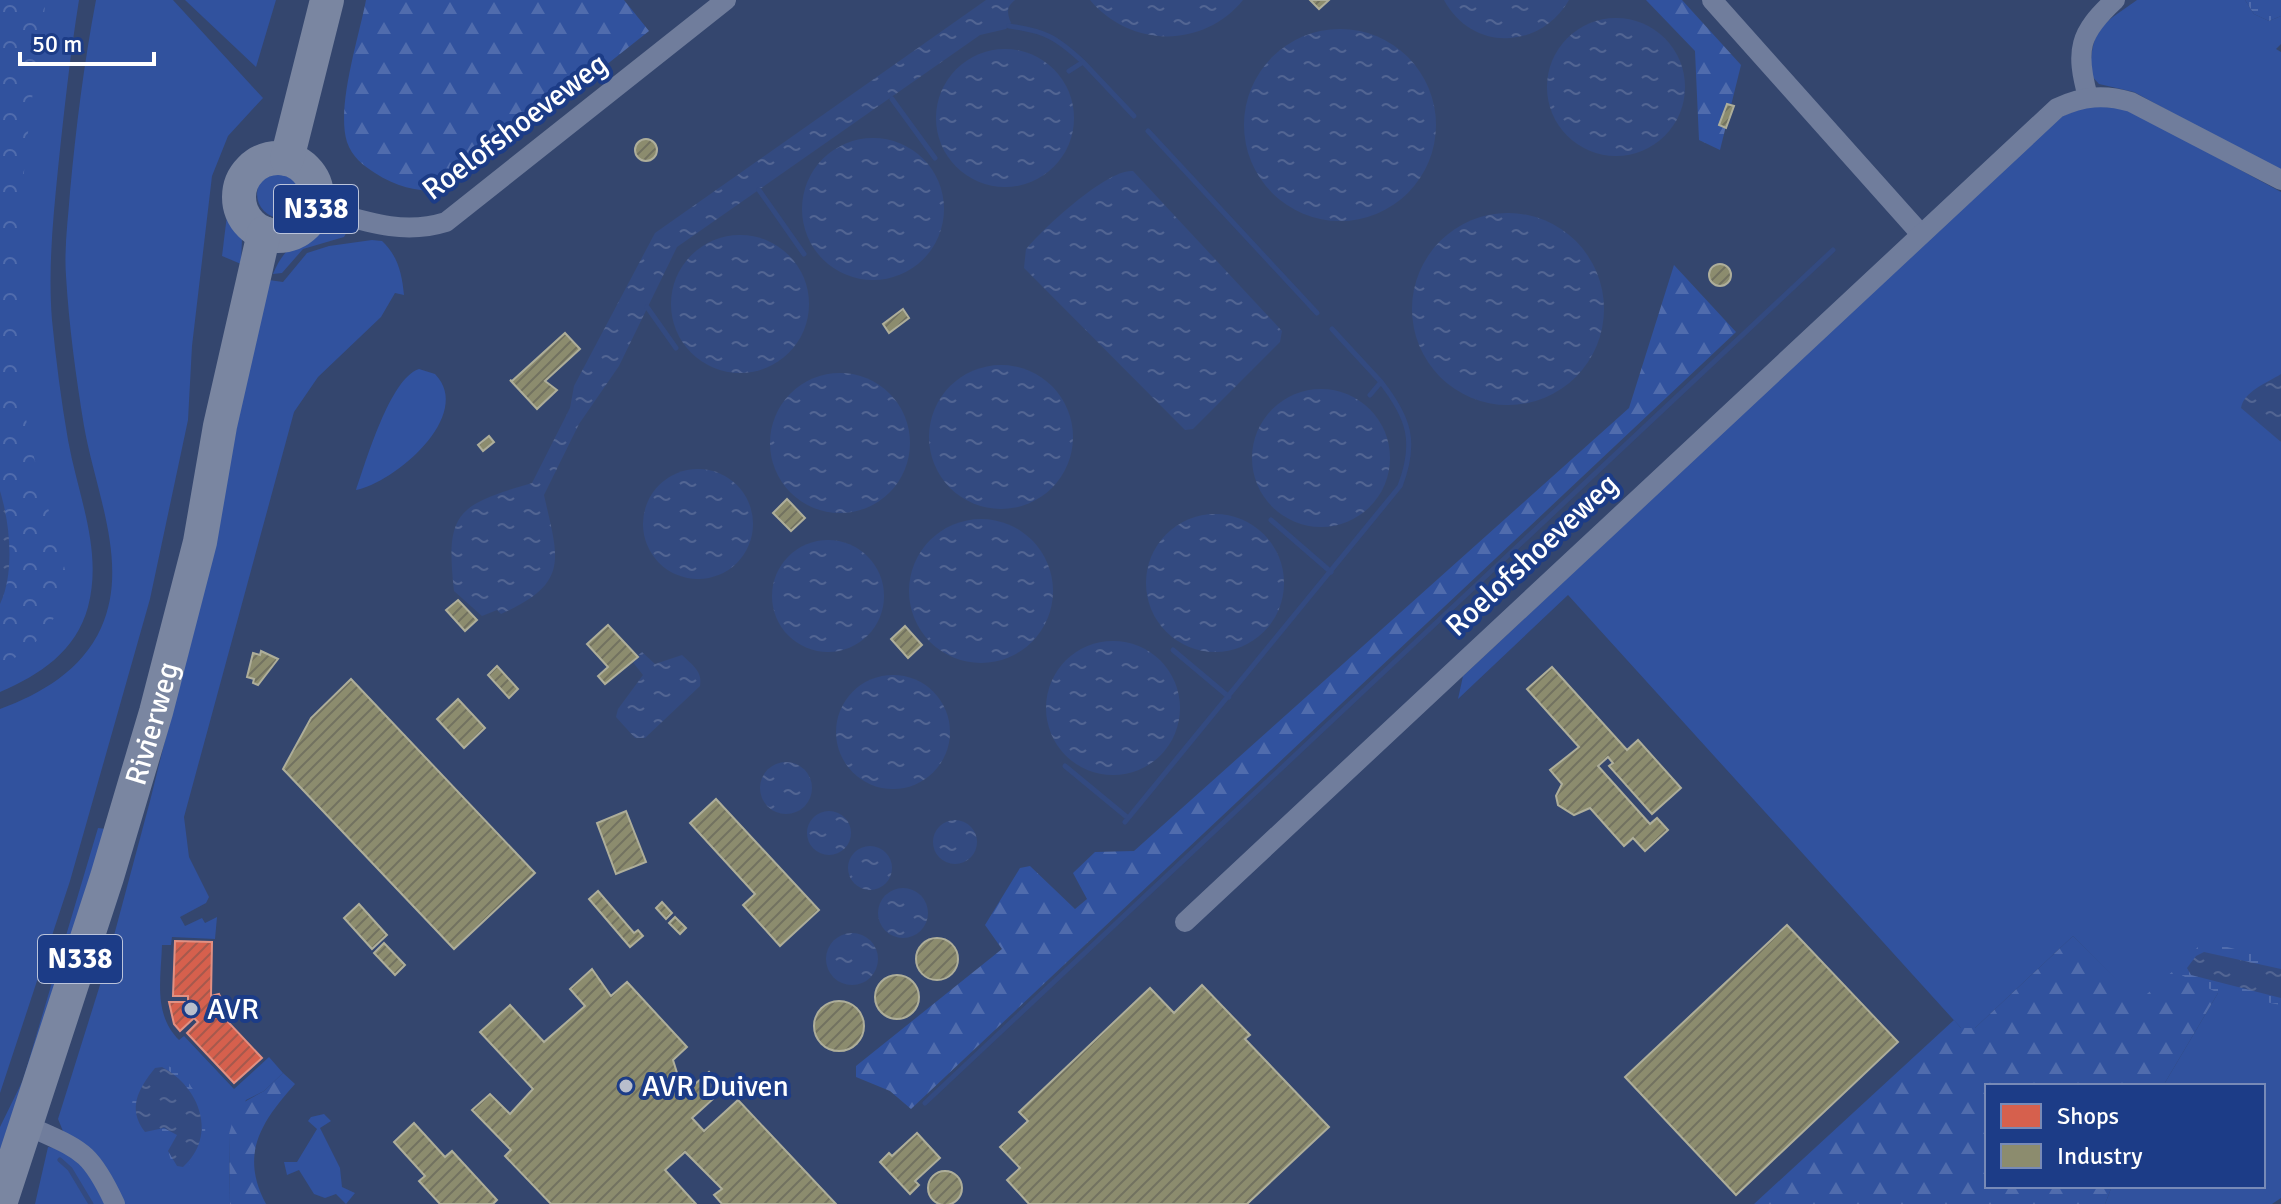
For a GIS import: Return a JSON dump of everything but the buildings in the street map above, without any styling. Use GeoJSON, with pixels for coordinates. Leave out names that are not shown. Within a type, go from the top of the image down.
{"type":"FeatureCollection","features":[{"type":"Feature","properties":{"kind":"main road","name":"N338"},"geometry":{"type":"LineString","coordinates":[[287,159],[327,0]]}},
{"type":"Feature","properties":{"kind":"main road","name":"N338"},"geometry":{"type":"LineString","coordinates":[[287,159],[301,165],[311,176],[317,190],[317,208],[307,224],[290,234],[264,233],[248,221],[241,210],[239,200],[245,176],[264,161],[287,159]]}},
{"type":"Feature","properties":{"kind":"main road","name":"Rivierweg"},"geometry":{"type":"LineString","coordinates":[[0,1204],[107,877],[156,712],[200,542],[220,426],[264,233]]}},
{"type":"Feature","properties":{"kind":"street","name":"Roelofshoeveweg"},"geometry":{"type":"LineString","coordinates":[[317,208],[399,229],[415,230],[446,222],[726,0]]}},
{"type":"Feature","properties":{"kind":"street"},"geometry":{"type":"LineString","coordinates":[[1712,0],[1920,233]]}},
{"type":"Feature","properties":{"kind":"street"},"geometry":{"type":"LineString","coordinates":[[2115,0],[2094,19],[2081,45],[2081,71],[2088,97],[2112,97],[2131,102],[2281,180]]}},
{"type":"Feature","properties":{"kind":"street","name":"Roelofshoeveweg"},"geometry":{"type":"LineString","coordinates":[[1185,922],[2046,116],[2088,97]]}},
{"type":"Feature","properties":{"kind":"street"},"geometry":{"type":"LineString","coordinates":[[26,1125],[88,1157],[98,1168],[115,1204]]}},
{"type":"Feature","properties":{"kind":"green space"},"geometry":{"type":"Polygon","coordinates":[[[0,0],[79,0],[54,207],[51,301],[65,425],[93,565],[88,607],[75,636],[42,669],[0,692],[0,0]]]}},
{"type":"Feature","properties":{"kind":"green space"},"geometry":{"type":"Polygon","coordinates":[[[0,0],[46,0],[26,151],[18,303],[24,405],[65,570],[61,602],[48,628],[27,649],[0,666],[0,0]]]}},
{"type":"Feature","properties":{"kind":"green space"},"geometry":{"type":"Polygon","coordinates":[[[96,0],[173,0],[263,98],[228,136],[212,176],[192,346],[188,420],[150,599],[70,881],[0,1093],[0,709],[45,688],[83,656],[101,628],[109,604],[112,579],[108,527],[78,389],[66,266],[75,143],[96,0]]]}},
{"type":"Feature","properties":{"kind":"green space"},"geometry":{"type":"Polygon","coordinates":[[[185,0],[276,0],[256,67],[185,0]]]}},
{"type":"Feature","properties":{"kind":"green space"},"geometry":{"type":"Polygon","coordinates":[[[366,0],[624,0],[649,31],[447,191],[428,191],[401,186],[375,173],[362,164],[347,142],[344,127],[346,91],[366,0]]]}},
{"type":"Feature","properties":{"kind":"green space"},"geometry":{"type":"Polygon","coordinates":[[[1646,0],[1682,0],[1741,65],[1720,150],[1699,140],[1695,51],[1646,0]]]}},
{"type":"Feature","properties":{"kind":"green space"},"geometry":{"type":"Polygon","coordinates":[[[2137,0],[2245,0],[2254,14],[2269,21],[2281,16],[2281,44],[2276,49],[2281,52],[2281,172],[2134,92],[2099,84],[2090,74],[2093,46],[2100,29],[2137,0]]]}},
{"type":"Feature","properties":{"kind":"green space"},"geometry":{"type":"Polygon","coordinates":[[[2245,0],[2281,0],[2281,16],[2269,21],[2254,14],[2245,0]]]}},
{"type":"Feature","properties":{"kind":"green space"},"geometry":{"type":"Polygon","coordinates":[[[2087,106],[2122,108],[2281,192],[2281,1198],[2272,1204],[2105,1204],[2111,1188],[2265,1188],[2265,1084],[2164,1084],[2218,993],[2139,1002],[2073,936],[1975,1028],[1961,1028],[1568,595],[1458,699],[1463,676],[2058,118],[2087,106]]]}},
{"type":"Feature","properties":{"kind":"green space"},"geometry":{"type":"Polygon","coordinates":[[[281,170],[298,177],[305,194],[298,211],[281,218],[264,211],[257,194],[264,177],[281,170]]]}},
{"type":"Feature","properties":{"kind":"green space"},"geometry":{"type":"Polygon","coordinates":[[[228,207],[242,238],[241,264],[222,256],[228,207]]]}},
{"type":"Feature","properties":{"kind":"green space"},"geometry":{"type":"Polygon","coordinates":[[[328,228],[348,230],[344,237],[303,249],[282,273],[273,274],[294,244],[328,228]]]}},
{"type":"Feature","properties":{"kind":"green space"},"geometry":{"type":"Polygon","coordinates":[[[382,241],[392,253],[404,295],[395,293],[381,317],[318,377],[294,412],[184,817],[189,857],[209,897],[206,903],[180,917],[185,926],[202,918],[205,923],[217,917],[215,939],[172,937],[171,945],[162,945],[160,996],[165,1019],[179,1040],[184,1036],[234,1089],[269,1057],[283,1073],[264,1091],[246,1100],[229,1134],[230,1204],[120,1204],[65,1136],[58,1119],[105,969],[150,801],[188,648],[269,280],[283,282],[307,253],[329,246],[382,241]]]}},
{"type":"Feature","properties":{"kind":"green space"},"geometry":{"type":"Polygon","coordinates":[[[1674,265],[1736,332],[911,1109],[890,1091],[856,1077],[856,1066],[1002,949],[985,925],[1020,868],[1030,866],[1075,909],[1087,899],[1073,873],[1095,852],[1134,851],[1629,408],[1674,265]]]}},
{"type":"Feature","properties":{"kind":"green space"},"geometry":{"type":"Polygon","coordinates":[[[419,369],[435,374],[445,390],[445,408],[438,427],[425,445],[390,475],[356,490],[389,404],[408,376],[419,369]]]}},
{"type":"Feature","properties":{"kind":"green space"},"geometry":{"type":"Polygon","coordinates":[[[98,828],[106,829],[0,1162],[0,1127],[23,1080],[98,828]]]}},
{"type":"Feature","properties":{"kind":"green space"},"geometry":{"type":"Polygon","coordinates":[[[2073,936],[2139,1001],[2173,971],[2218,993],[2164,1084],[1985,1084],[1985,1188],[2111,1188],[2105,1204],[1754,1204],[1954,1020],[1961,1028],[1975,1028],[2073,936]]]}},
{"type":"Feature","properties":{"kind":"green space"},"geometry":{"type":"Polygon","coordinates":[[[2208,942],[2281,961],[2281,1005],[2218,993],[2173,971],[2199,946],[2208,942]]]}},
{"type":"Feature","properties":{"kind":"green space"},"geometry":{"type":"Polygon","coordinates":[[[153,1065],[165,1065],[185,1078],[203,1114],[204,1142],[198,1155],[184,1169],[173,1166],[167,1148],[176,1138],[174,1134],[163,1131],[148,1136],[132,1119],[134,1097],[153,1065]]]}},
{"type":"Feature","properties":{"kind":"green space"},"geometry":{"type":"Polygon","coordinates":[[[283,1073],[295,1084],[264,1125],[255,1154],[254,1169],[266,1204],[230,1204],[229,1134],[237,1106],[264,1091],[283,1073]]]}},
{"type":"Feature","properties":{"kind":"green space"},"geometry":{"type":"Polygon","coordinates":[[[324,1114],[331,1121],[320,1128],[340,1168],[342,1187],[355,1193],[346,1204],[336,1194],[325,1198],[314,1194],[299,1170],[287,1175],[284,1162],[297,1162],[317,1129],[308,1121],[311,1117],[324,1114]]]}},
{"type":"Feature","properties":{"kind":"green space"},"geometry":{"type":"Polygon","coordinates":[[[48,1147],[61,1149],[79,1159],[111,1204],[35,1204],[48,1147]]]}},
{"type":"Feature","properties":{"kind":"water"},"geometry":{"type":"Polygon","coordinates":[[[986,0],[1015,0],[1009,8],[1011,23],[1006,29],[980,35],[677,247],[619,366],[579,424],[544,495],[555,552],[549,579],[524,603],[501,614],[497,610],[482,616],[454,591],[452,543],[455,527],[472,506],[532,483],[570,408],[574,386],[655,233],[986,0]]]}},
{"type":"Feature","properties":{"kind":"water"},"geometry":{"type":"Polygon","coordinates":[[[1090,0],[1243,0],[1227,16],[1208,27],[1188,34],[1166,36],[1145,34],[1125,27],[1106,16],[1090,0]]]}},
{"type":"Feature","properties":{"kind":"water"},"geometry":{"type":"Polygon","coordinates":[[[1444,0],[1569,0],[1541,28],[1524,36],[1506,38],[1488,36],[1471,29],[1456,17],[1444,0]]]}},
{"type":"Feature","properties":{"kind":"water"},"geometry":{"type":"Polygon","coordinates":[[[1616,18],[1643,23],[1665,38],[1680,60],[1685,87],[1680,114],[1665,136],[1643,151],[1616,156],[1589,151],[1567,136],[1552,114],[1547,87],[1552,60],[1567,38],[1589,23],[1616,18]]]}},
{"type":"Feature","properties":{"kind":"water"},"geometry":{"type":"Polygon","coordinates":[[[1340,29],[1377,36],[1408,57],[1429,88],[1436,125],[1429,162],[1408,193],[1377,214],[1340,221],[1303,214],[1272,193],[1251,162],[1244,125],[1251,88],[1272,57],[1303,36],[1340,29]]]}},
{"type":"Feature","properties":{"kind":"water"},"geometry":{"type":"Polygon","coordinates":[[[1005,49],[1032,54],[1054,69],[1069,91],[1074,118],[1069,145],[1054,167],[1032,182],[1005,187],[978,182],[956,167],[941,145],[936,118],[941,91],[956,69],[978,54],[1005,49]]]}},
{"type":"Feature","properties":{"kind":"water"},"geometry":{"type":"Polygon","coordinates":[[[873,138],[900,143],[923,159],[939,182],[944,209],[939,236],[923,259],[900,275],[873,280],[846,275],[823,259],[807,236],[802,209],[807,182],[823,159],[846,143],[873,138]]]}},
{"type":"Feature","properties":{"kind":"water"},"geometry":{"type":"Polygon","coordinates":[[[1133,171],[1282,331],[1280,342],[1193,429],[1185,430],[1024,268],[1026,249],[1060,215],[1108,179],[1133,171]]]}},
{"type":"Feature","properties":{"kind":"water"},"geometry":{"type":"Polygon","coordinates":[[[1508,213],[1545,220],[1576,241],[1597,272],[1604,309],[1597,346],[1576,377],[1545,398],[1508,405],[1471,398],[1440,377],[1419,346],[1412,309],[1419,272],[1440,241],[1471,220],[1508,213]]]}},
{"type":"Feature","properties":{"kind":"water"},"geometry":{"type":"Polygon","coordinates":[[[740,235],[766,240],[789,255],[804,278],[809,304],[804,330],[789,353],[766,368],[740,373],[714,368],[691,353],[676,330],[671,304],[676,278],[691,255],[714,240],[740,235]]]}},
{"type":"Feature","properties":{"kind":"water"},"geometry":{"type":"Polygon","coordinates":[[[1001,365],[1029,370],[1052,386],[1068,409],[1073,437],[1068,465],[1052,488],[1029,504],[1001,509],[973,504],[950,488],[934,465],[929,437],[934,409],[950,386],[973,370],[1001,365]]]}},
{"type":"Feature","properties":{"kind":"water"},"geometry":{"type":"Polygon","coordinates":[[[840,373],[867,379],[889,394],[904,416],[910,443],[904,470],[889,492],[867,507],[840,513],[813,507],[791,492],[776,470],[770,443],[776,416],[791,394],[813,379],[840,373]]]}},
{"type":"Feature","properties":{"kind":"water"},"geometry":{"type":"Polygon","coordinates":[[[2281,374],[2281,442],[2241,408],[2251,392],[2281,374]]]}},
{"type":"Feature","properties":{"kind":"water"},"geometry":{"type":"Polygon","coordinates":[[[1321,389],[1348,394],[1370,409],[1385,431],[1390,458],[1385,485],[1370,507],[1348,522],[1321,527],[1294,522],[1272,507],[1257,485],[1252,458],[1257,431],[1272,409],[1294,394],[1321,389]]]}},
{"type":"Feature","properties":{"kind":"water"},"geometry":{"type":"Polygon","coordinates":[[[698,469],[719,473],[737,485],[749,503],[753,524],[749,545],[737,563],[719,575],[698,579],[677,575],[659,563],[647,545],[643,524],[647,503],[659,485],[677,473],[698,469]]]}},
{"type":"Feature","properties":{"kind":"water"},"geometry":{"type":"Polygon","coordinates":[[[0,491],[6,518],[9,563],[0,604],[0,491]]]}},
{"type":"Feature","properties":{"kind":"water"},"geometry":{"type":"Polygon","coordinates":[[[1215,514],[1242,519],[1264,534],[1279,556],[1284,583],[1279,610],[1264,632],[1242,647],[1215,652],[1188,647],[1166,632],[1151,610],[1146,583],[1151,556],[1166,534],[1188,519],[1215,514]]]}},
{"type":"Feature","properties":{"kind":"water"},"geometry":{"type":"Polygon","coordinates":[[[981,519],[1009,524],[1032,540],[1048,563],[1053,591],[1048,619],[1032,642],[1009,658],[981,663],[953,658],[930,642],[914,619],[909,591],[914,563],[930,540],[953,524],[981,519]]]}},
{"type":"Feature","properties":{"kind":"water"},"geometry":{"type":"Polygon","coordinates":[[[828,540],[850,544],[868,556],[880,574],[884,596],[880,618],[868,636],[850,648],[828,652],[806,648],[788,636],[776,618],[772,596],[776,574],[788,556],[806,544],[828,540]]]}},
{"type":"Feature","properties":{"kind":"water"},"geometry":{"type":"Polygon","coordinates":[[[1113,641],[1139,646],[1161,660],[1175,682],[1180,708],[1175,734],[1161,756],[1139,770],[1113,775],[1087,770],[1065,756],[1051,734],[1046,708],[1051,682],[1065,660],[1087,646],[1113,641]]]}},
{"type":"Feature","properties":{"kind":"water"},"geometry":{"type":"Polygon","coordinates":[[[642,652],[655,664],[682,655],[696,669],[700,686],[645,738],[635,738],[616,717],[618,709],[643,675],[632,661],[642,652]]]}},
{"type":"Feature","properties":{"kind":"water"},"geometry":{"type":"Polygon","coordinates":[[[893,675],[915,679],[933,692],[946,710],[950,732],[946,754],[933,772],[915,785],[893,789],[871,785],[853,772],[840,754],[836,732],[840,710],[853,692],[871,679],[893,675]]]}},
{"type":"Feature","properties":{"kind":"water"},"geometry":{"type":"Polygon","coordinates":[[[786,762],[805,769],[812,788],[805,807],[786,814],[767,807],[760,788],[767,769],[786,762]]]}},
{"type":"Feature","properties":{"kind":"water"},"geometry":{"type":"Polygon","coordinates":[[[829,811],[845,817],[851,833],[845,849],[829,855],[813,849],[807,833],[813,817],[829,811]]]}},
{"type":"Feature","properties":{"kind":"water"},"geometry":{"type":"Polygon","coordinates":[[[955,820],[971,826],[977,842],[971,858],[955,864],[939,858],[933,842],[939,826],[955,820]]]}},
{"type":"Feature","properties":{"kind":"water"},"geometry":{"type":"Polygon","coordinates":[[[870,846],[885,853],[892,868],[885,883],[870,890],[855,883],[848,868],[855,853],[870,846]]]}},
{"type":"Feature","properties":{"kind":"water"},"geometry":{"type":"Polygon","coordinates":[[[903,888],[921,895],[928,913],[921,931],[903,938],[885,931],[878,913],[885,895],[903,888]]]}},
{"type":"Feature","properties":{"kind":"water"},"geometry":{"type":"Polygon","coordinates":[[[852,933],[870,941],[878,959],[870,977],[852,985],[834,977],[826,959],[834,941],[852,933]]]}},
{"type":"Feature","properties":{"kind":"water"},"geometry":{"type":"Polygon","coordinates":[[[2204,952],[2281,969],[2281,998],[2191,975],[2187,968],[2196,956],[2204,952]]]}},
{"type":"Feature","properties":{"kind":"water"},"geometry":{"type":"Polygon","coordinates":[[[162,1067],[186,1087],[200,1113],[200,1141],[194,1155],[183,1167],[177,1166],[168,1151],[177,1135],[164,1128],[145,1132],[137,1115],[140,1091],[155,1068],[162,1067]]]}},
{"type":"Feature","properties":{"kind":"waterway"},"geometry":{"type":"LineString","coordinates":[[1009,26],[1049,36],[1083,62]]}},
{"type":"Feature","properties":{"kind":"waterway"},"geometry":{"type":"LineString","coordinates":[[1069,71],[1083,62],[1134,116]]}},
{"type":"Feature","properties":{"kind":"waterway"},"geometry":{"type":"LineString","coordinates":[[892,99],[935,158]]}},
{"type":"Feature","properties":{"kind":"waterway"},"geometry":{"type":"LineString","coordinates":[[1148,131],[1317,313]]}},
{"type":"Feature","properties":{"kind":"waterway"},"geometry":{"type":"LineString","coordinates":[[759,190],[804,254]]}},
{"type":"Feature","properties":{"kind":"waterway"},"geometry":{"type":"LineString","coordinates":[[925,1103],[1833,250]]}},
{"type":"Feature","properties":{"kind":"waterway"},"geometry":{"type":"LineString","coordinates":[[647,307],[676,348]]}},
{"type":"Feature","properties":{"kind":"waterway"},"geometry":{"type":"LineString","coordinates":[[1332,329],[1381,382]]}},
{"type":"Feature","properties":{"kind":"waterway"},"geometry":{"type":"LineString","coordinates":[[1125,822],[1400,486],[1409,443],[1404,419],[1381,382],[1370,395]]}},
{"type":"Feature","properties":{"kind":"waterway"},"geometry":{"type":"LineString","coordinates":[[1271,520],[1331,572]]}},
{"type":"Feature","properties":{"kind":"waterway"},"geometry":{"type":"LineString","coordinates":[[1173,650],[1229,697]]}},
{"type":"Feature","properties":{"kind":"waterway"},"geometry":{"type":"LineString","coordinates":[[1065,766],[1128,818]]}},
{"type":"Feature","properties":{"kind":"waterway"},"geometry":{"type":"LineString","coordinates":[[60,1160],[70,1169],[91,1204]]}},
{"type":"Feature","properties":{"kind":"place","name":"AVR"},"geometry":{"type":"Point","coordinates":[191,1009]}},
{"type":"Feature","properties":{"kind":"place","name":"AVR Duiven"},"geometry":{"type":"Point","coordinates":[626,1086]}}]}
